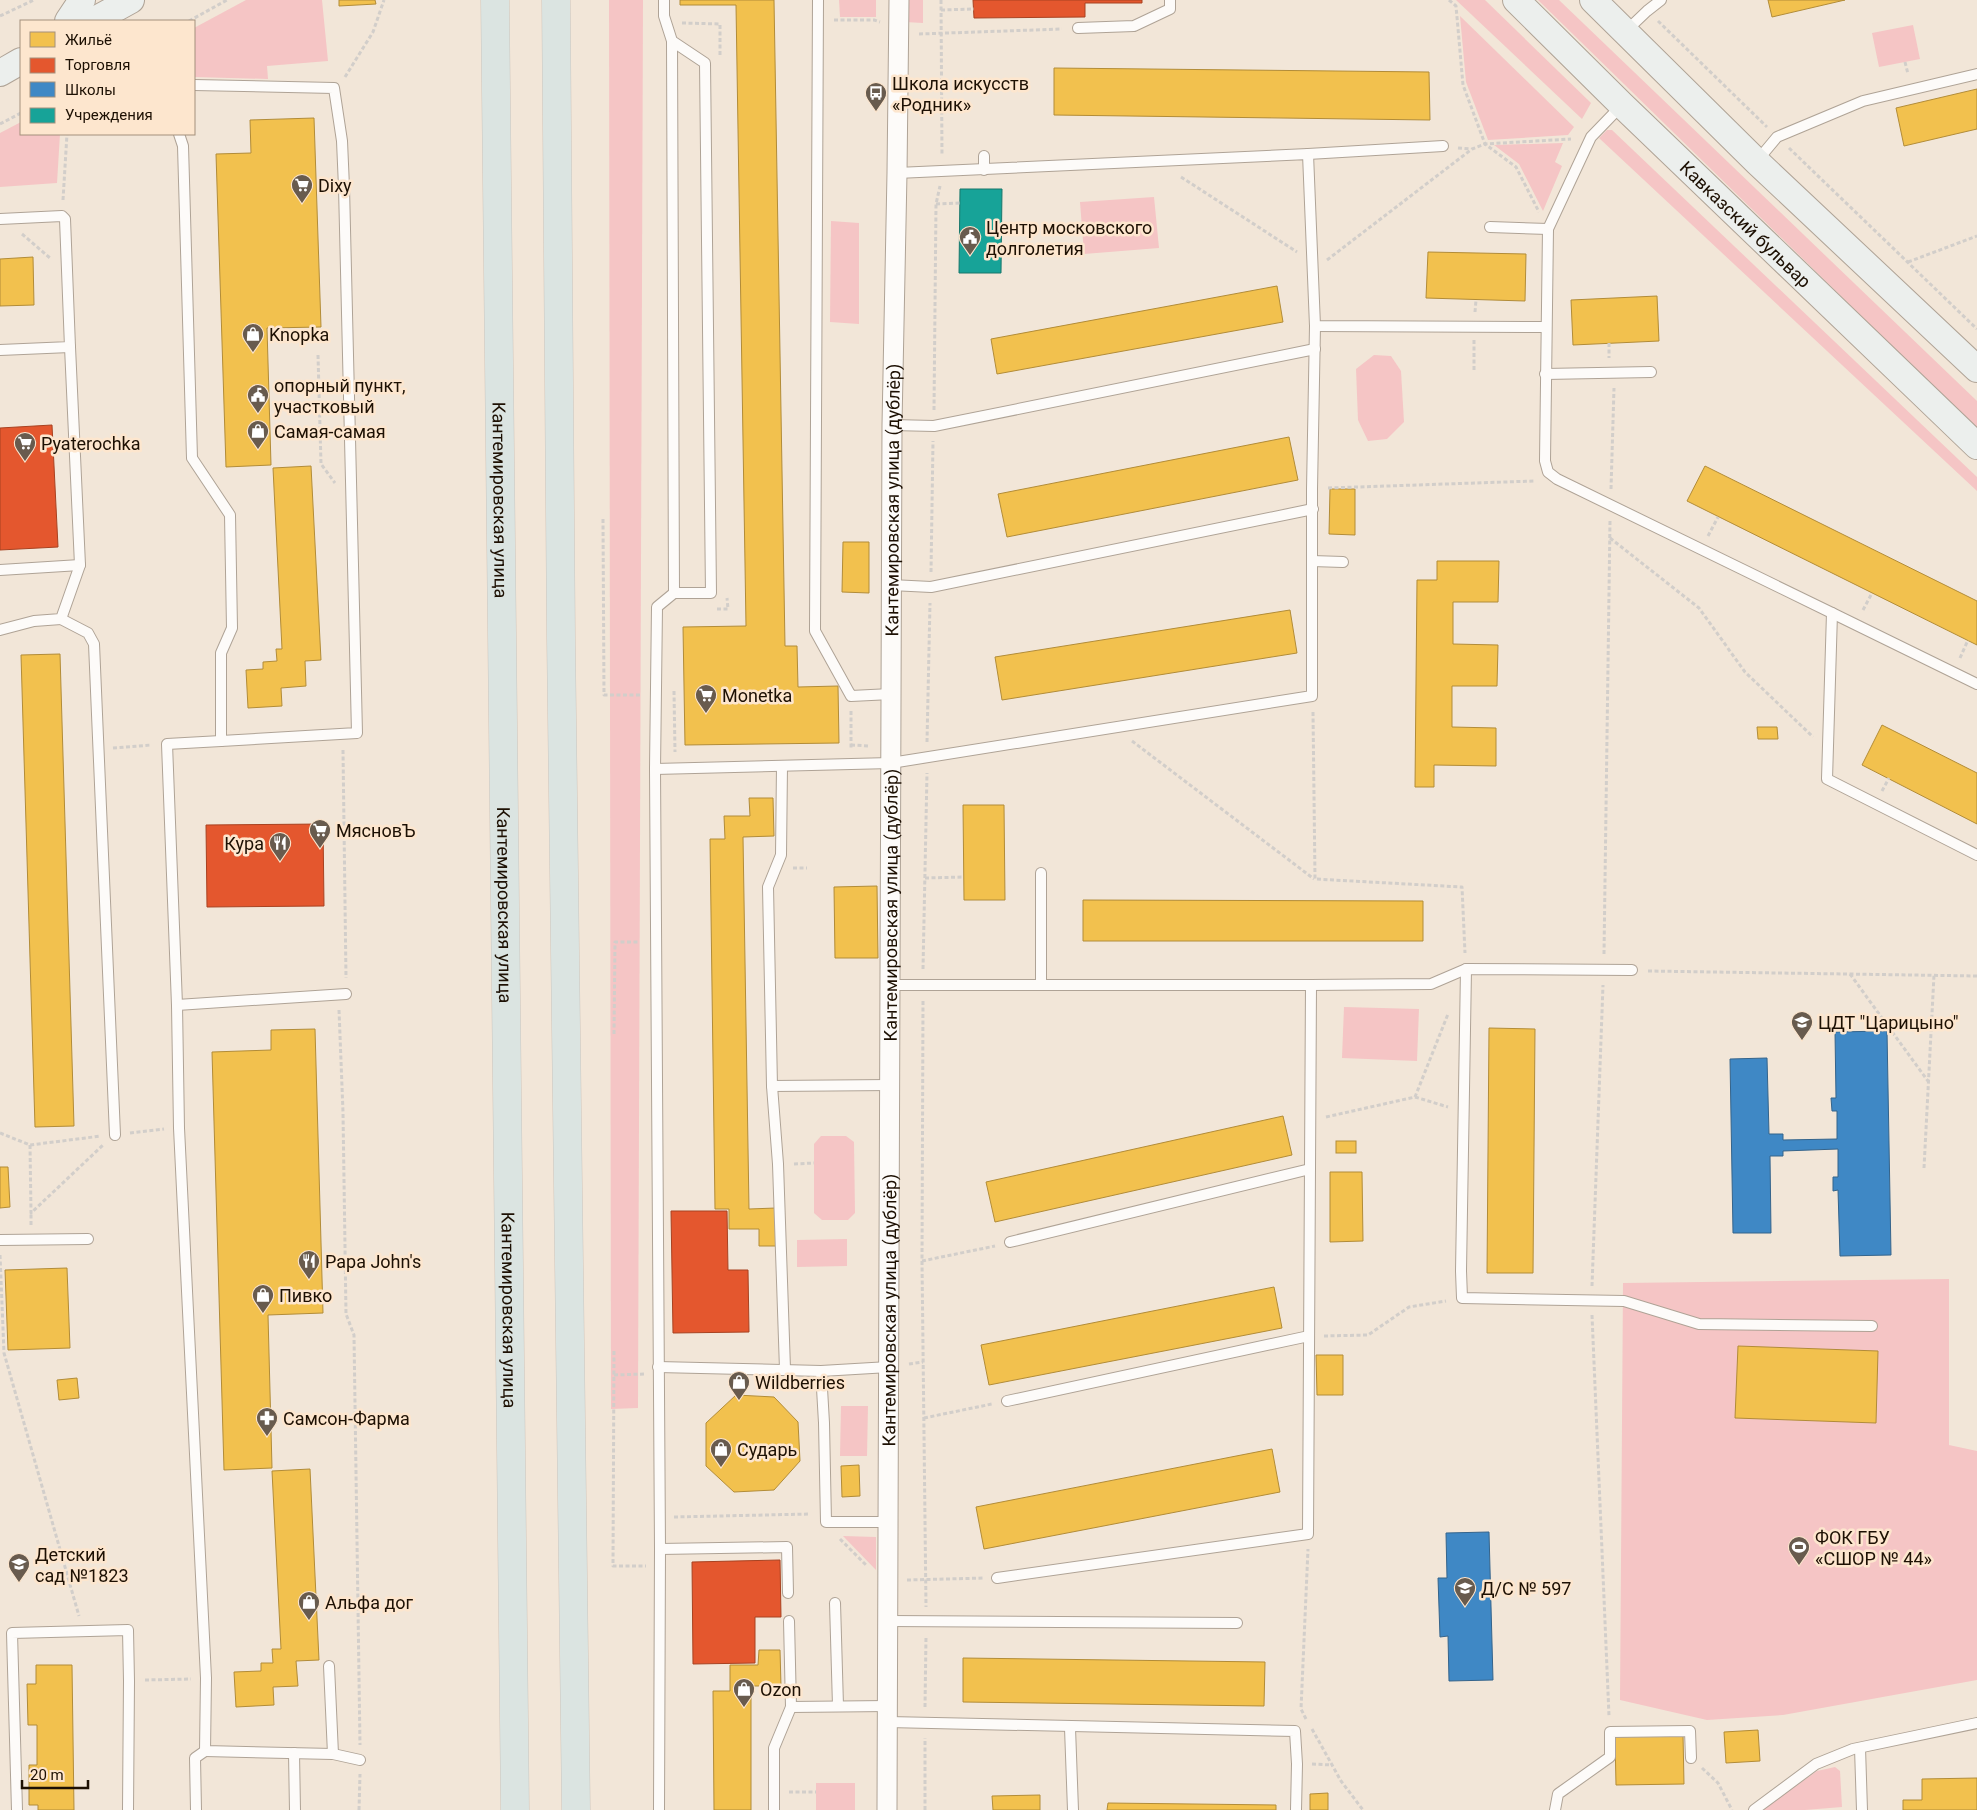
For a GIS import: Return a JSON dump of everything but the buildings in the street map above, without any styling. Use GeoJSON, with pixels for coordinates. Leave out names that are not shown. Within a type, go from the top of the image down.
{"type":"FeatureCollection","features":[{"type":"Feature","properties":{"kind":"main road"},"geometry":{"type":"LineString","coordinates":[[69,20],[82,0]]}},
{"type":"Feature","properties":{"kind":"main road"},"geometry":{"type":"LineString","coordinates":[[105,18],[131,0]]}},
{"type":"Feature","properties":{"kind":"main road","name":"Кантемировская улица"},"geometry":{"type":"LineString","coordinates":[[495,0],[515,1810]]}},
{"type":"Feature","properties":{"kind":"main road"},"geometry":{"type":"LineString","coordinates":[[556,0],[561,638],[576,1810]]}},
{"type":"Feature","properties":{"kind":"main road","name":"Кавказский бульвар"},"geometry":{"type":"LineString","coordinates":[[1516,0],[1622,105],[1977,446]]}},
{"type":"Feature","properties":{"kind":"main road"},"geometry":{"type":"LineString","coordinates":[[1592,0],[1757,162],[1977,369]]}},
{"type":"Feature","properties":{"kind":"main road"},"geometry":{"type":"LineString","coordinates":[[0,72],[20,62]]}},
{"type":"Feature","properties":{"kind":"street","name":"Кантемировская улица (дублёр)"},"geometry":{"type":"LineString","coordinates":[[887,1810],[892,425],[898,173],[899,0]]}},
{"type":"Feature","properties":{"kind":"lane"},"geometry":{"type":"LineString","coordinates":[[664,0],[664,16],[672,41],[674,593]]}},
{"type":"Feature","properties":{"kind":"lane"},"geometry":{"type":"LineString","coordinates":[[818,0],[815,631],[851,696],[891,694]]}},
{"type":"Feature","properties":{"kind":"lane"},"geometry":{"type":"LineString","coordinates":[[1078,28],[1134,26],[1170,9],[1170,0]]}},
{"type":"Feature","properties":{"kind":"lane"},"geometry":{"type":"LineString","coordinates":[[1625,32],[1661,0]]}},
{"type":"Feature","properties":{"kind":"lane"},"geometry":{"type":"LineString","coordinates":[[659,1810],[660,1548],[655,769],[657,607],[674,593],[711,593],[705,63],[672,41]]}},
{"type":"Feature","properties":{"kind":"lane"},"geometry":{"type":"LineString","coordinates":[[1757,162],[1777,137],[1863,101],[1977,74]]}},
{"type":"Feature","properties":{"kind":"lane"},"geometry":{"type":"LineString","coordinates":[[195,85],[334,88],[342,141],[344,188],[357,733],[167,744],[177,1005],[178,1128],[206,1678],[205,1751]]}},
{"type":"Feature","properties":{"kind":"lane"},"geometry":{"type":"LineString","coordinates":[[1622,105],[1591,138],[1545,229],[1544,461],[1548,472],[1557,479],[1977,684]]}},
{"type":"Feature","properties":{"kind":"lane"},"geometry":{"type":"LineString","coordinates":[[179,135],[183,146],[192,458],[230,515],[232,628],[221,653],[221,741]]}},
{"type":"Feature","properties":{"kind":"lane"},"geometry":{"type":"LineString","coordinates":[[898,173],[1443,146]]}},
{"type":"Feature","properties":{"kind":"lane"},"geometry":{"type":"LineString","coordinates":[[655,769],[891,763],[1312,696],[1312,489],[1315,326],[1308,154]]}},
{"type":"Feature","properties":{"kind":"lane"},"geometry":{"type":"LineString","coordinates":[[984,156],[984,170]]}},
{"type":"Feature","properties":{"kind":"lane"},"geometry":{"type":"LineString","coordinates":[[2,219],[62,216],[65,219],[80,565],[61,619]]}},
{"type":"Feature","properties":{"kind":"lane"},"geometry":{"type":"LineString","coordinates":[[1490,227],[1545,229]]}},
{"type":"Feature","properties":{"kind":"lane"},"geometry":{"type":"LineString","coordinates":[[1315,326],[1546,327]]}},
{"type":"Feature","properties":{"kind":"lane"},"geometry":{"type":"LineString","coordinates":[[0,350],[70,347]]}},
{"type":"Feature","properties":{"kind":"lane"},"geometry":{"type":"LineString","coordinates":[[892,425],[934,426],[1315,350]]}},
{"type":"Feature","properties":{"kind":"lane"},"geometry":{"type":"LineString","coordinates":[[1545,374],[1651,372]]}},
{"type":"Feature","properties":{"kind":"lane"},"geometry":{"type":"LineString","coordinates":[[891,585],[931,587],[1313,509]]}},
{"type":"Feature","properties":{"kind":"lane"},"geometry":{"type":"LineString","coordinates":[[1312,561],[1343,562]]}},
{"type":"Feature","properties":{"kind":"lane"},"geometry":{"type":"LineString","coordinates":[[0,570],[80,565]]}},
{"type":"Feature","properties":{"kind":"lane"},"geometry":{"type":"LineString","coordinates":[[1832,613],[1826,779],[1977,854]]}},
{"type":"Feature","properties":{"kind":"lane"},"geometry":{"type":"LineString","coordinates":[[0,630],[34,621],[61,619],[88,633],[94,644],[114,1135]]}},
{"type":"Feature","properties":{"kind":"lane"},"geometry":{"type":"LineString","coordinates":[[782,766],[781,855],[768,887],[772,1086],[778,1164],[785,1369]]}},
{"type":"Feature","properties":{"kind":"lane"},"geometry":{"type":"LineString","coordinates":[[1041,873],[1041,984]]}},
{"type":"Feature","properties":{"kind":"lane"},"geometry":{"type":"LineString","coordinates":[[1466,970],[1462,1298],[1624,1301],[1699,1324],[1872,1326]]}},
{"type":"Feature","properties":{"kind":"lane"},"geometry":{"type":"LineString","coordinates":[[891,985],[1431,984],[1466,970],[1604,972],[1632,970]]}},
{"type":"Feature","properties":{"kind":"lane"},"geometry":{"type":"LineString","coordinates":[[997,1578],[1308,1534],[1311,985]]}},
{"type":"Feature","properties":{"kind":"lane"},"geometry":{"type":"LineString","coordinates":[[177,1005],[342,994]]}},
{"type":"Feature","properties":{"kind":"lane"},"geometry":{"type":"LineString","coordinates":[[772,1086],[890,1085]]}},
{"type":"Feature","properties":{"kind":"lane"},"geometry":{"type":"LineString","coordinates":[[1010,1242],[1310,1169]]}},
{"type":"Feature","properties":{"kind":"lane"},"geometry":{"type":"LineString","coordinates":[[0,1240],[88,1239]]}},
{"type":"Feature","properties":{"kind":"lane"},"geometry":{"type":"LineString","coordinates":[[1007,1401],[1309,1336]]}},
{"type":"Feature","properties":{"kind":"lane"},"geometry":{"type":"LineString","coordinates":[[658,1370],[785,1369],[821,1371],[889,1367]]}},
{"type":"Feature","properties":{"kind":"lane"},"geometry":{"type":"LineString","coordinates":[[821,1371],[826,1522],[888,1522]]}},
{"type":"Feature","properties":{"kind":"lane"},"geometry":{"type":"LineString","coordinates":[[660,1548],[788,1547],[788,1593]]}},
{"type":"Feature","properties":{"kind":"lane"},"geometry":{"type":"LineString","coordinates":[[834,1603],[838,1706]]}},
{"type":"Feature","properties":{"kind":"lane"},"geometry":{"type":"LineString","coordinates":[[774,1810],[774,1748],[791,1706],[789,1621]]}},
{"type":"Feature","properties":{"kind":"lane"},"geometry":{"type":"LineString","coordinates":[[888,1621],[1237,1623]]}},
{"type":"Feature","properties":{"kind":"lane"},"geometry":{"type":"LineString","coordinates":[[17,1810],[12,1633],[128,1630],[128,1810]]}},
{"type":"Feature","properties":{"kind":"lane"},"geometry":{"type":"LineString","coordinates":[[329,1666],[333,1754]]}},
{"type":"Feature","properties":{"kind":"lane"},"geometry":{"type":"LineString","coordinates":[[791,1706],[838,1706],[888,1714],[925,1723],[1294,1732],[1297,1764],[1296,1810]]}},
{"type":"Feature","properties":{"kind":"lane"},"geometry":{"type":"LineString","coordinates":[[1754,1810],[1816,1764],[1860,1748],[1977,1723]]}},
{"type":"Feature","properties":{"kind":"lane"},"geometry":{"type":"LineString","coordinates":[[1070,1728],[1073,1810]]}},
{"type":"Feature","properties":{"kind":"lane"},"geometry":{"type":"LineString","coordinates":[[1555,1810],[1558,1794],[1610,1757],[1610,1732],[1690,1731],[1691,1758]]}},
{"type":"Feature","properties":{"kind":"lane"},"geometry":{"type":"LineString","coordinates":[[1860,1748],[1862,1810]]}},
{"type":"Feature","properties":{"kind":"lane"},"geometry":{"type":"LineString","coordinates":[[196,1810],[195,1758],[205,1751],[333,1754],[360,1760]]}},
{"type":"Feature","properties":{"kind":"lane"},"geometry":{"type":"LineString","coordinates":[[294,1753],[295,1810]]}},
{"type":"Feature","properties":{"kind":"path"},"geometry":{"type":"LineString","coordinates":[[0,16],[34,0]]}},
{"type":"Feature","properties":{"kind":"path"},"geometry":{"type":"LineString","coordinates":[[191,20],[227,0]]}},
{"type":"Feature","properties":{"kind":"path"},"geometry":{"type":"LineString","coordinates":[[334,88],[346,76],[373,32],[384,0]]}},
{"type":"Feature","properties":{"kind":"path"},"geometry":{"type":"LineString","coordinates":[[925,1810],[926,1580],[922,1261],[923,986],[934,426],[936,204],[942,172],[940,0]]}},
{"type":"Feature","properties":{"kind":"path"},"geometry":{"type":"LineString","coordinates":[[1449,0],[1456,6],[1463,84],[1485,144],[1516,167],[1541,216],[1545,229]]}},
{"type":"Feature","properties":{"kind":"path"},"geometry":{"type":"LineString","coordinates":[[940,10],[974,9]]}},
{"type":"Feature","properties":{"kind":"path"},"geometry":{"type":"LineString","coordinates":[[1647,11],[1977,329]]}},
{"type":"Feature","properties":{"kind":"path"},"geometry":{"type":"LineString","coordinates":[[818,20],[874,20],[915,34],[1078,28]]}},
{"type":"Feature","properties":{"kind":"path"},"geometry":{"type":"LineString","coordinates":[[979,32],[979,38]]}},
{"type":"Feature","properties":{"kind":"path"},"geometry":{"type":"LineString","coordinates":[[0,124],[20,113]]}},
{"type":"Feature","properties":{"kind":"path"},"geometry":{"type":"LineString","coordinates":[[62,216],[66,135]]}},
{"type":"Feature","properties":{"kind":"path"},"geometry":{"type":"LineString","coordinates":[[1157,161],[1313,266],[1472,149],[1485,144],[1570,139]]}},
{"type":"Feature","properties":{"kind":"path"},"geometry":{"type":"LineString","coordinates":[[936,204],[960,203]]}},
{"type":"Feature","properties":{"kind":"path"},"geometry":{"type":"LineString","coordinates":[[2,219],[51,258]]}},
{"type":"Feature","properties":{"kind":"path"},"geometry":{"type":"LineString","coordinates":[[1908,262],[1977,236]]}},
{"type":"Feature","properties":{"kind":"path"},"geometry":{"type":"LineString","coordinates":[[1608,343],[1610,372],[1614,386],[1609,538],[1604,972],[1592,1299],[1610,1732]]}},
{"type":"Feature","properties":{"kind":"path"},"geometry":{"type":"LineString","coordinates":[[318,355],[321,464],[351,506]]}},
{"type":"Feature","properties":{"kind":"path"},"geometry":{"type":"LineString","coordinates":[[1312,489],[1540,480]]}},
{"type":"Feature","properties":{"kind":"path"},"geometry":{"type":"LineString","coordinates":[[1702,549],[1718,517]]}},
{"type":"Feature","properties":{"kind":"path"},"geometry":{"type":"LineString","coordinates":[[603,519],[604,696],[656,695]]}},
{"type":"Feature","properties":{"kind":"path"},"geometry":{"type":"LineString","coordinates":[[1609,538],[1699,608],[1745,672],[1827,751]]}},
{"type":"Feature","properties":{"kind":"path"},"geometry":{"type":"LineString","coordinates":[[1312,696],[1314,879]]}},
{"type":"Feature","properties":{"kind":"path"},"geometry":{"type":"LineString","coordinates":[[1115,728],[1314,879],[1462,887],[1466,970]]}},
{"type":"Feature","properties":{"kind":"path"},"geometry":{"type":"LineString","coordinates":[[343,734],[342,994],[346,1314],[354,1335],[360,1760],[359,1810]]}},
{"type":"Feature","properties":{"kind":"path"},"geometry":{"type":"LineString","coordinates":[[98,748],[167,744]]}},
{"type":"Feature","properties":{"kind":"path"},"geometry":{"type":"LineString","coordinates":[[925,878],[963,877]]}},
{"type":"Feature","properties":{"kind":"path"},"geometry":{"type":"LineString","coordinates":[[614,1034],[615,942],[656,942]]}},
{"type":"Feature","properties":{"kind":"path"},"geometry":{"type":"LineString","coordinates":[[1632,970],[1977,976]]}},
{"type":"Feature","properties":{"kind":"path"},"geometry":{"type":"LineString","coordinates":[[1850,974],[1929,1081]]}},
{"type":"Feature","properties":{"kind":"path"},"geometry":{"type":"LineString","coordinates":[[1924,1168],[1934,975]]}},
{"type":"Feature","properties":{"kind":"path"},"geometry":{"type":"LineString","coordinates":[[1415,1097],[1451,1006]]}},
{"type":"Feature","properties":{"kind":"path"},"geometry":{"type":"LineString","coordinates":[[1310,1121],[1415,1097],[1463,1111]]}},
{"type":"Feature","properties":{"kind":"path"},"geometry":{"type":"LineString","coordinates":[[0,1133],[30,1145],[178,1128]]}},
{"type":"Feature","properties":{"kind":"path"},"geometry":{"type":"LineString","coordinates":[[30,1145],[31,1213],[114,1135]]}},
{"type":"Feature","properties":{"kind":"path"},"geometry":{"type":"LineString","coordinates":[[778,1164],[814,1163]]}},
{"type":"Feature","properties":{"kind":"path"},"geometry":{"type":"LineString","coordinates":[[922,1261],[1010,1242]]}},
{"type":"Feature","properties":{"kind":"path"},"geometry":{"type":"LineString","coordinates":[[0,1252],[4,1352],[83,1631]]}},
{"type":"Feature","properties":{"kind":"path"},"geometry":{"type":"LineString","coordinates":[[1309,1336],[1368,1335],[1410,1307],[1462,1298]]}},
{"type":"Feature","properties":{"kind":"path"},"geometry":{"type":"LineString","coordinates":[[614,1350],[613,1566],[660,1566]]}},
{"type":"Feature","properties":{"kind":"path"},"geometry":{"type":"LineString","coordinates":[[614,1375],[658,1370]]}},
{"type":"Feature","properties":{"kind":"path"},"geometry":{"type":"LineString","coordinates":[[924,1418],[1007,1401]]}},
{"type":"Feature","properties":{"kind":"path"},"geometry":{"type":"LineString","coordinates":[[669,1517],[826,1514]]}},
{"type":"Feature","properties":{"kind":"path"},"geometry":{"type":"LineString","coordinates":[[834,1522],[835,1534],[868,1567]]}},
{"type":"Feature","properties":{"kind":"path"},"geometry":{"type":"LineString","coordinates":[[1308,1534],[1301,1709],[1341,1781],[1363,1810]]}},
{"type":"Feature","properties":{"kind":"path"},"geometry":{"type":"LineString","coordinates":[[926,1580],[997,1578]]}},
{"type":"Feature","properties":{"kind":"path"},"geometry":{"type":"LineString","coordinates":[[129,1681],[206,1678]]}},
{"type":"Feature","properties":{"kind":"path"},"geometry":{"type":"LineString","coordinates":[[1691,1758],[1718,1784],[1732,1810]]}},
{"type":"Feature","properties":{"kind":"path"},"geometry":{"type":"LineString","coordinates":[[774,1792],[816,1792]]}},
{"type":"Feature","properties":{"kind":"shaded area"},"geometry":{"type":"Polygon","coordinates":[[[246,0],[322,0],[328,61],[267,66],[268,79],[195,77],[195,27],[246,0]]]}},
{"type":"Feature","properties":{"kind":"shaded area"},"geometry":{"type":"Polygon","coordinates":[[[609,0],[643,0],[638,1408],[611,1409],[609,0]]]}},
{"type":"Feature","properties":{"kind":"shaded area"},"geometry":{"type":"Polygon","coordinates":[[[839,0],[876,0],[876,17],[840,17],[839,0]]]}},
{"type":"Feature","properties":{"kind":"shaded area"},"geometry":{"type":"Polygon","coordinates":[[[905,0],[923,0],[923,23],[905,22],[905,0]]]}},
{"type":"Feature","properties":{"kind":"shaded area"},"geometry":{"type":"Polygon","coordinates":[[[1456,0],[1485,0],[1591,103],[1582,119],[1456,0]]]}},
{"type":"Feature","properties":{"kind":"shaded area"},"geometry":{"type":"Polygon","coordinates":[[[1538,0],[1559,0],[1977,401],[1977,429],[1538,0]]]}},
{"type":"Feature","properties":{"kind":"shaded area"},"geometry":{"type":"Polygon","coordinates":[[[1460,16],[1574,127],[1568,135],[1488,140],[1466,82],[1460,16]]]}},
{"type":"Feature","properties":{"kind":"shaded area"},"geometry":{"type":"Polygon","coordinates":[[[1913,25],[1920,59],[1879,67],[1872,33],[1913,25]]]}},
{"type":"Feature","properties":{"kind":"shaded area"},"geometry":{"type":"Polygon","coordinates":[[[20,123],[20,135],[60,135],[57,183],[0,187],[0,133],[20,123]]]}},
{"type":"Feature","properties":{"kind":"shaded area"},"geometry":{"type":"Polygon","coordinates":[[[1607,130],[1612,130],[1977,477],[1977,491],[1599,138],[1607,130]]]}},
{"type":"Feature","properties":{"kind":"shaded area"},"geometry":{"type":"Polygon","coordinates":[[[1563,143],[1555,162],[1562,166],[1543,211],[1519,164],[1494,145],[1563,143]]]}},
{"type":"Feature","properties":{"kind":"shaded area"},"geometry":{"type":"Polygon","coordinates":[[[1154,197],[1159,248],[1084,254],[1080,202],[1154,197]]]}},
{"type":"Feature","properties":{"kind":"shaded area"},"geometry":{"type":"Polygon","coordinates":[[[831,221],[859,223],[859,324],[830,322],[831,221]]]}},
{"type":"Feature","properties":{"kind":"shaded area"},"geometry":{"type":"Polygon","coordinates":[[[1374,355],[1391,356],[1401,371],[1404,422],[1387,439],[1368,441],[1358,420],[1356,369],[1374,355]]]}},
{"type":"Feature","properties":{"kind":"shaded area"},"geometry":{"type":"Polygon","coordinates":[[[1344,1007],[1419,1009],[1417,1061],[1342,1058],[1344,1007]]]}},
{"type":"Feature","properties":{"kind":"shaded area"},"geometry":{"type":"Polygon","coordinates":[[[821,1136],[846,1136],[854,1142],[855,1213],[848,1220],[822,1220],[814,1213],[814,1144],[821,1136]]]}},
{"type":"Feature","properties":{"kind":"shaded area"},"geometry":{"type":"Polygon","coordinates":[[[847,1239],[847,1266],[797,1267],[797,1240],[847,1239]]]}},
{"type":"Feature","properties":{"kind":"shaded area","name":"ФОК ГБУ «СШОР № 44»"},"geometry":{"type":"Polygon","coordinates":[[[1949,1279],[1949,1445],[1977,1451],[1977,1680],[1783,1715],[1707,1720],[1620,1700],[1623,1283],[1949,1279]]]}},
{"type":"Feature","properties":{"kind":"shaded area"},"geometry":{"type":"Polygon","coordinates":[[[841,1406],[868,1406],[867,1456],[840,1456],[841,1406]]]}},
{"type":"Feature","properties":{"kind":"shaded area"},"geometry":{"type":"Polygon","coordinates":[[[843,1536],[876,1537],[876,1570],[843,1536]]]}},
{"type":"Feature","properties":{"kind":"shaded area"},"geometry":{"type":"Polygon","coordinates":[[[1835,1767],[1840,1771],[1842,1807],[1805,1810],[1761,1810],[1817,1771],[1835,1767]]]}},
{"type":"Feature","properties":{"kind":"shaded area"},"geometry":{"type":"Polygon","coordinates":[[[816,1783],[855,1783],[855,1810],[816,1810],[816,1783]]]}},
{"type":"Feature","properties":{"kind":"place","name":"Школа искусств «Родник»"},"geometry":{"type":"Point","coordinates":[876,112]}},
{"type":"Feature","properties":{"kind":"place","name":"Dixy"},"geometry":{"type":"Point","coordinates":[302,204]}},
{"type":"Feature","properties":{"kind":"place","name":"Центр московского долголетия"},"geometry":{"type":"Point","coordinates":[970,256]}},
{"type":"Feature","properties":{"kind":"place","name":"Knopka"},"geometry":{"type":"Point","coordinates":[253,353]}},
{"type":"Feature","properties":{"kind":"place","name":"опорный пункт, участковый"},"geometry":{"type":"Point","coordinates":[258,414]}},
{"type":"Feature","properties":{"kind":"place","name":"Самая-самая"},"geometry":{"type":"Point","coordinates":[258,450]}},
{"type":"Feature","properties":{"kind":"place","name":"Pyaterochka"},"geometry":{"type":"Point","coordinates":[25,462]}},
{"type":"Feature","properties":{"kind":"place","name":"Monetka"},"geometry":{"type":"Point","coordinates":[706,714]}},
{"type":"Feature","properties":{"kind":"place","name":"МясновЪ"},"geometry":{"type":"Point","coordinates":[320,849]}},
{"type":"Feature","properties":{"kind":"place","name":"Кура"},"geometry":{"type":"Point","coordinates":[280,862]}},
{"type":"Feature","properties":{"kind":"place","name":"ЦДТ \"Царицыно\""},"geometry":{"type":"Point","coordinates":[1802,1041]}},
{"type":"Feature","properties":{"kind":"place","name":"Papa John's"},"geometry":{"type":"Point","coordinates":[309,1280]}},
{"type":"Feature","properties":{"kind":"place","name":"Пивко"},"geometry":{"type":"Point","coordinates":[263,1314]}},
{"type":"Feature","properties":{"kind":"place","name":"Wildberries"},"geometry":{"type":"Point","coordinates":[739,1401]}},
{"type":"Feature","properties":{"kind":"place","name":"Самсон-Фарма"},"geometry":{"type":"Point","coordinates":[267,1437]}},
{"type":"Feature","properties":{"kind":"place","name":"Сударь"},"geometry":{"type":"Point","coordinates":[721,1468]}},
{"type":"Feature","properties":{"kind":"place","name":"ФОК ГБУ «СШОР № 44»"},"geometry":{"type":"Point","coordinates":[1799,1566]}},
{"type":"Feature","properties":{"kind":"place","name":"Детский сад №1823"},"geometry":{"type":"Point","coordinates":[19,1583]}},
{"type":"Feature","properties":{"kind":"place","name":"Д/C № 597"},"geometry":{"type":"Point","coordinates":[1465,1607]}},
{"type":"Feature","properties":{"kind":"place","name":"Альфа дог"},"geometry":{"type":"Point","coordinates":[309,1621]}},
{"type":"Feature","properties":{"kind":"place","name":"Ozon"},"geometry":{"type":"Point","coordinates":[744,1708]}}]}
